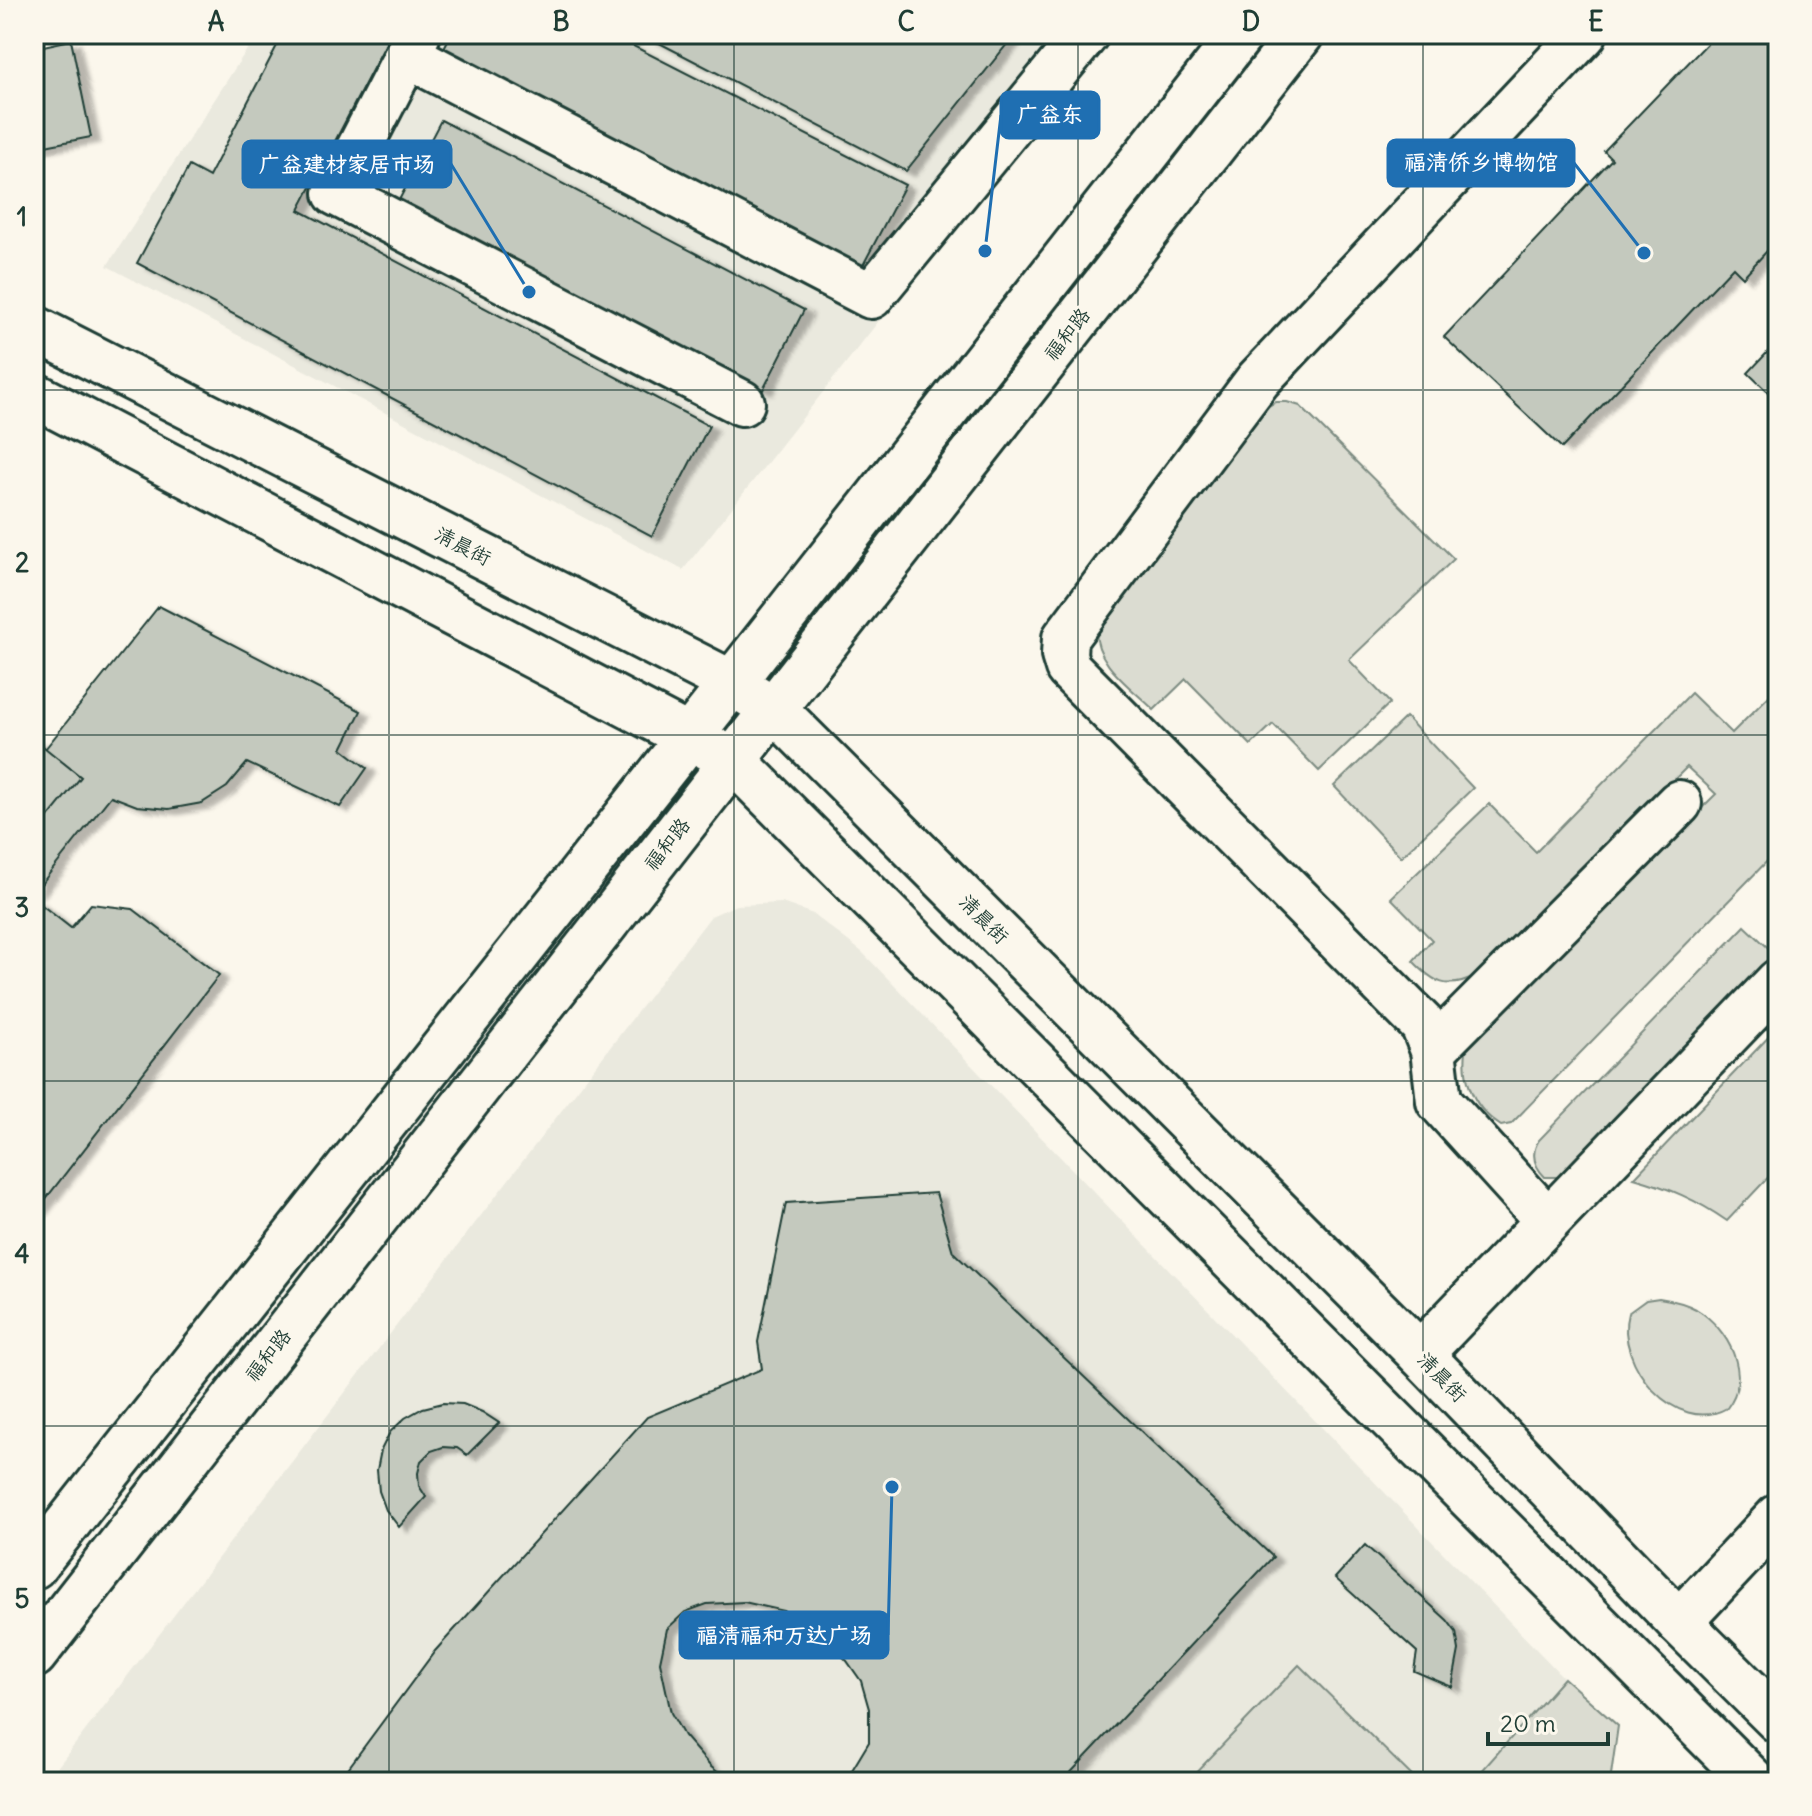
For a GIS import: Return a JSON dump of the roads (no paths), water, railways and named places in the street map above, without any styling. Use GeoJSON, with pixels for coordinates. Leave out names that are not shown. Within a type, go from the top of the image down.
{"type":"FeatureCollection","features":[{"type":"Feature","properties":{"kind":"street"},"geometry":{"type":"LineString","coordinates":[[742,403],[336,193],[412,44],[871,296],[1086,34]]}},
{"type":"Feature","properties":{"kind":"street"},"geometry":{"type":"LineString","coordinates":[[34,1566],[1241,34]]}},
{"type":"Feature","properties":{"kind":"street","name":"福和路"},"geometry":{"type":"LineString","coordinates":[[34,1655],[1301,34]]}},
{"type":"Feature","properties":{"kind":"street"},"geometry":{"type":"LineString","coordinates":[[1547,1220],[1439,1101],[1433,1050],[1423,1025],[1068,668],[1064,655],[1065,638],[1258,380],[1584,34]]}},
{"type":"Feature","properties":{"kind":"street","name":"清晨街"},"geometry":{"type":"LineString","coordinates":[[34,328],[732,683],[774,709],[1420,1354],[1778,1720]]}},
{"type":"Feature","properties":{"kind":"street"},"geometry":{"type":"LineString","coordinates":[[34,395],[733,760],[1754,1782]]}},
{"type":"Feature","properties":{"kind":"street"},"geometry":{"type":"LineString","coordinates":[[1433,1050],[1679,803]]}},
{"type":"Feature","properties":{"kind":"street"},"geometry":{"type":"LineString","coordinates":[[1420,1354],[1778,982]]}},
{"type":"Feature","properties":{"kind":"street"},"geometry":{"type":"LineString","coordinates":[[1679,1622],[1778,1517]]}},
{"type":"Feature","properties":{"kind":"place","name":"广益东"},"geometry":{"type":"Point","coordinates":[985,251]}},
{"type":"Feature","properties":{"kind":"place","name":"福清侨乡博物馆"},"geometry":{"type":"Point","coordinates":[1644,253]}},
{"type":"Feature","properties":{"kind":"place","name":"广益建材家居市场"},"geometry":{"type":"Point","coordinates":[529,292]}},
{"type":"Feature","properties":{"kind":"place","name":"福清福和万达广场"},"geometry":{"type":"Point","coordinates":[892,1487]}}]}
